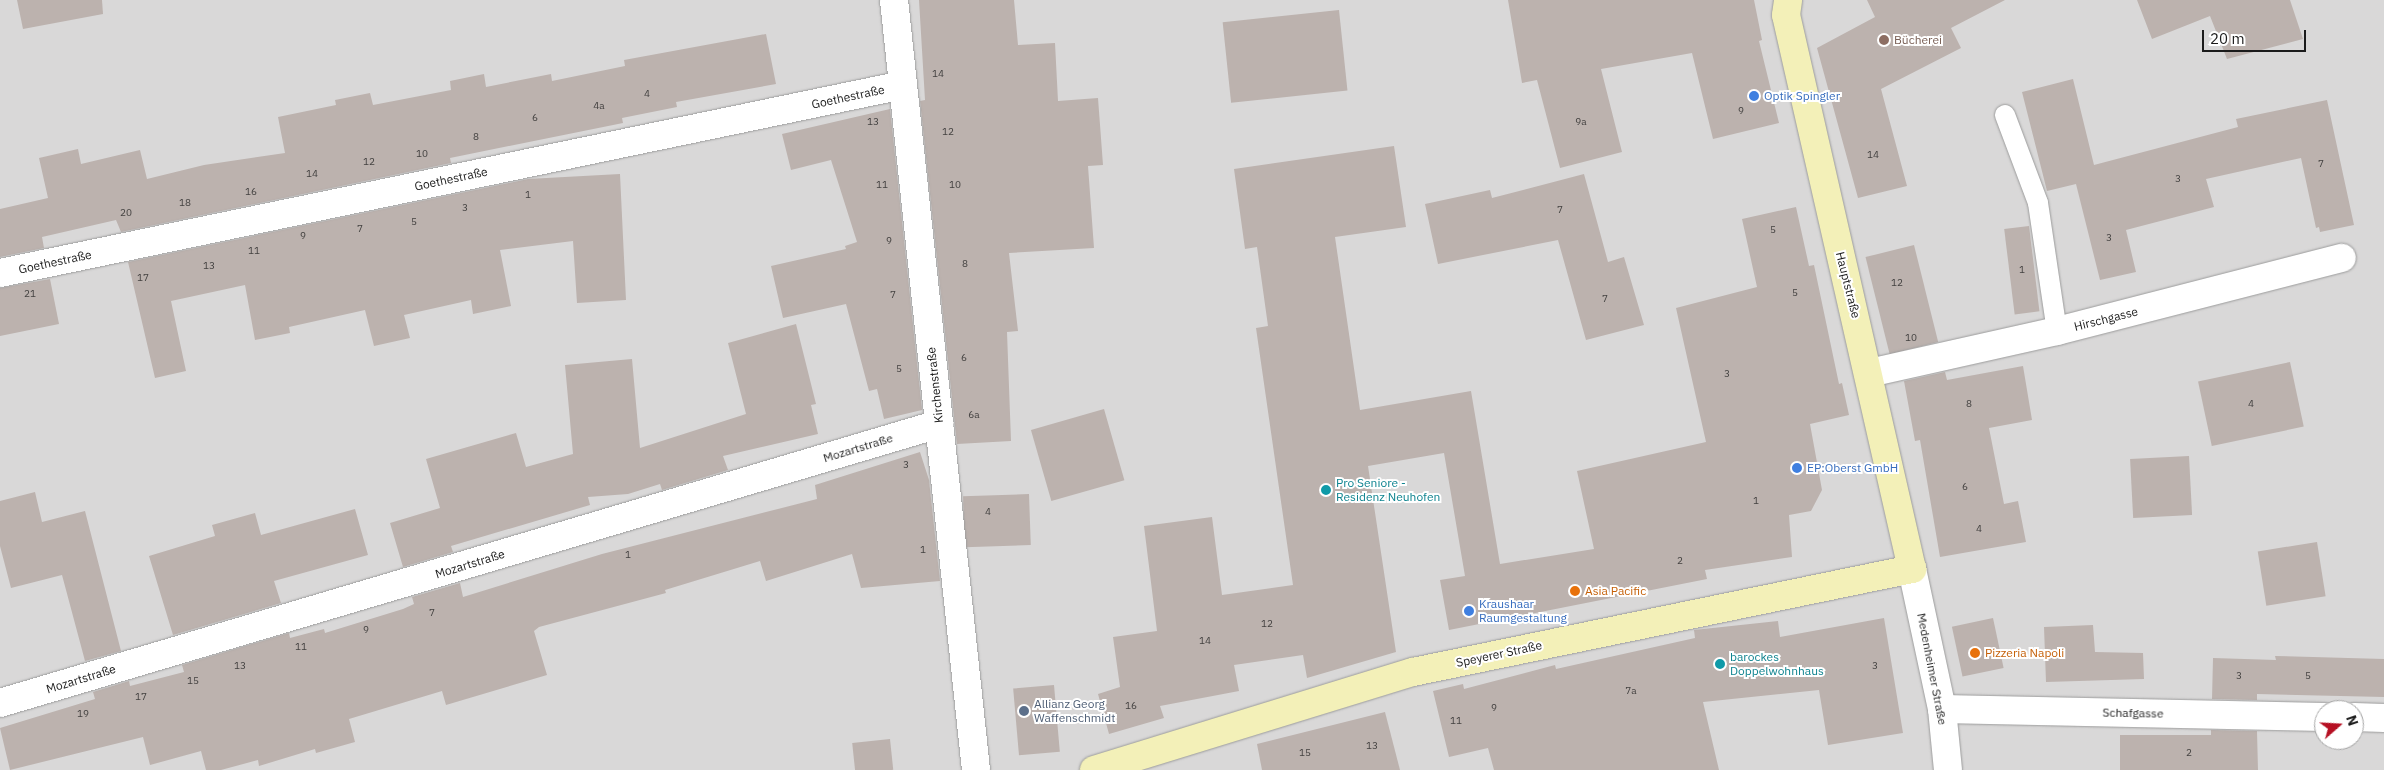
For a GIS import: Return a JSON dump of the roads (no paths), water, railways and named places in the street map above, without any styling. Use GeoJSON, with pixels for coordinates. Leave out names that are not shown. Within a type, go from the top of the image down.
{"type":"FeatureCollection","features":[{"type":"Feature","properties":{"kind":"main road","name":"Hauptstraße"},"geometry":{"type":"LineString","coordinates":[[1788,0],[1786,15],[1870,373],[1912,569]]}},
{"type":"Feature","properties":{"kind":"main road","name":"Speyerer Straße"},"geometry":{"type":"LineString","coordinates":[[1094,770],[1413,672],[1912,569]]}},
{"type":"Feature","properties":{"kind":"street","name":"Kirchenstraße"},"geometry":{"type":"LineString","coordinates":[[894,0],[976,770]]}},
{"type":"Feature","properties":{"kind":"street","name":"Goethestraße"},"geometry":{"type":"LineString","coordinates":[[0,273],[902,85]]}},
{"type":"Feature","properties":{"kind":"street","name":"Hirschgasse"},"geometry":{"type":"LineString","coordinates":[[1870,373],[2057,331],[2342,258]]}},
{"type":"Feature","properties":{"kind":"street","name":"Mozartstraße"},"geometry":{"type":"LineString","coordinates":[[0,704],[939,424]]}},
{"type":"Feature","properties":{"kind":"street","name":"Medenheimer Straße"},"geometry":{"type":"LineString","coordinates":[[1912,569],[1942,709],[1948,770]]}},
{"type":"Feature","properties":{"kind":"street","name":"Schafgasse"},"geometry":{"type":"LineString","coordinates":[[1942,709],[2314,717]]}},
{"type":"Feature","properties":{"kind":"street"},"geometry":{"type":"LineString","coordinates":[[2364,717],[2384,718]]}},
{"type":"Feature","properties":{"kind":"lane"},"geometry":{"type":"LineString","coordinates":[[2005,115],[2038,203],[2057,331]]}},
{"type":"Feature","properties":{"kind":"place","name":"Bücherei"},"geometry":{"type":"Point","coordinates":[1884,40]}},
{"type":"Feature","properties":{"kind":"place","name":"Optik Spingler"},"geometry":{"type":"Point","coordinates":[1754,96]}},
{"type":"Feature","properties":{"kind":"place","name":"EP:Oberst GmbH"},"geometry":{"type":"Point","coordinates":[1797,468]}},
{"type":"Feature","properties":{"kind":"place","name":"Pro Seniore - Residenz Neuhofen"},"geometry":{"type":"Point","coordinates":[1326,490]}},
{"type":"Feature","properties":{"kind":"place","name":"Asia Pacific"},"geometry":{"type":"Point","coordinates":[1575,591]}},
{"type":"Feature","properties":{"kind":"place","name":"Kraushaar Raumgestaltung"},"geometry":{"type":"Point","coordinates":[1469,611]}},
{"type":"Feature","properties":{"kind":"place","name":"Pizzeria Napoli"},"geometry":{"type":"Point","coordinates":[1975,653]}},
{"type":"Feature","properties":{"kind":"place","name":"barockes Doppelwohnhaus"},"geometry":{"type":"Point","coordinates":[1720,664]}},
{"type":"Feature","properties":{"kind":"place","name":"Allianz Georg Waffenschmidt"},"geometry":{"type":"Point","coordinates":[1024,711]}}]}
